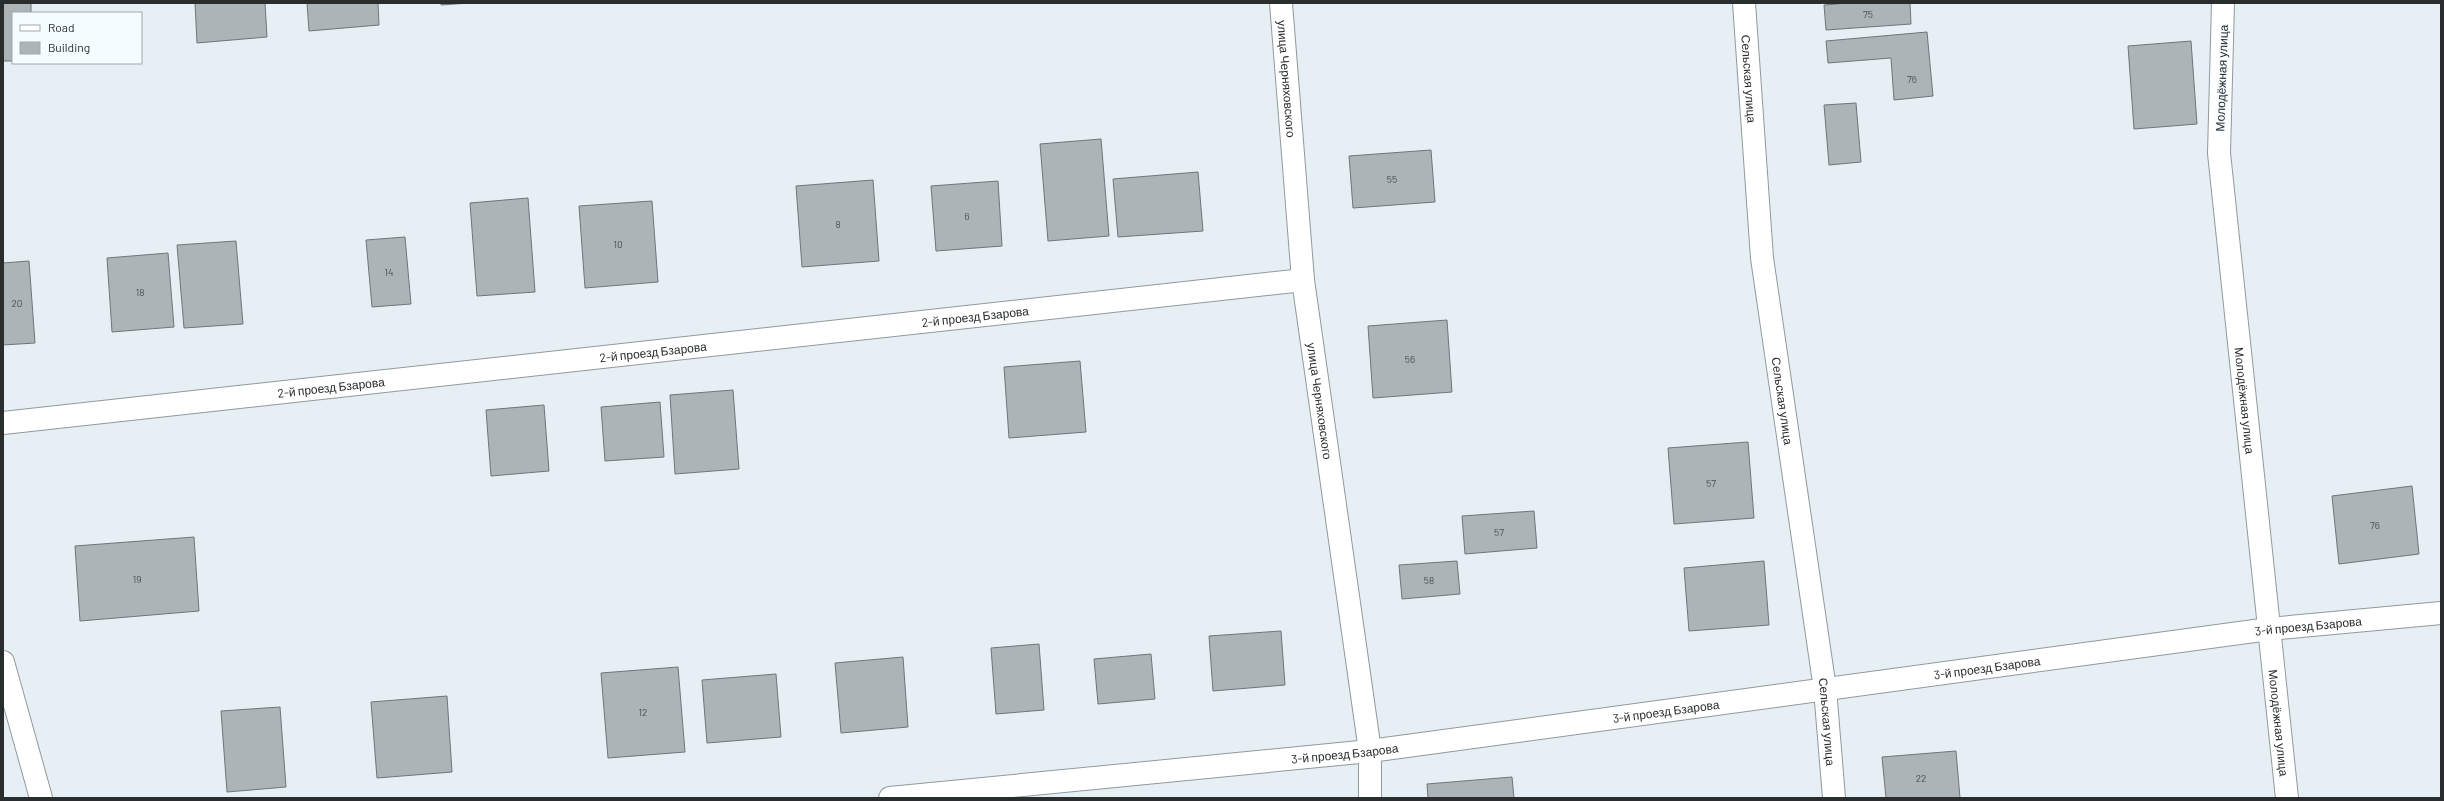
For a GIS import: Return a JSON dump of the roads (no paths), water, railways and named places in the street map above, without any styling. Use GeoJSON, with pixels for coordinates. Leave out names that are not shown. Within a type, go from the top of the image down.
{"type":"FeatureCollection","features":[{"type":"Feature","properties":{"kind":"street","name":"улица Черняховского"},"geometry":{"type":"LineString","coordinates":[[1281,3],[1303,280],[1370,751],[1370,798]]}},
{"type":"Feature","properties":{"kind":"street","name":"Сельская улица"},"geometry":{"type":"LineString","coordinates":[[1744,3],[1762,258],[1825,689],[1834,798]]}},
{"type":"Feature","properties":{"kind":"street","name":"Молодёжная улица"},"geometry":{"type":"LineString","coordinates":[[2224,3],[2219,153],[2287,798]]}},
{"type":"Feature","properties":{"kind":"street","name":"2-й проезд Бзарова"},"geometry":{"type":"LineString","coordinates":[[3,423],[1303,280]]}},
{"type":"Feature","properties":{"kind":"street","name":"3-й проезд Бзарова"},"geometry":{"type":"LineString","coordinates":[[890,798],[1370,751],[2269,629],[2441,613]]}},
{"type":"Feature","properties":{"kind":"street"},"geometry":{"type":"LineString","coordinates":[[3,662],[41,798]]}}]}
